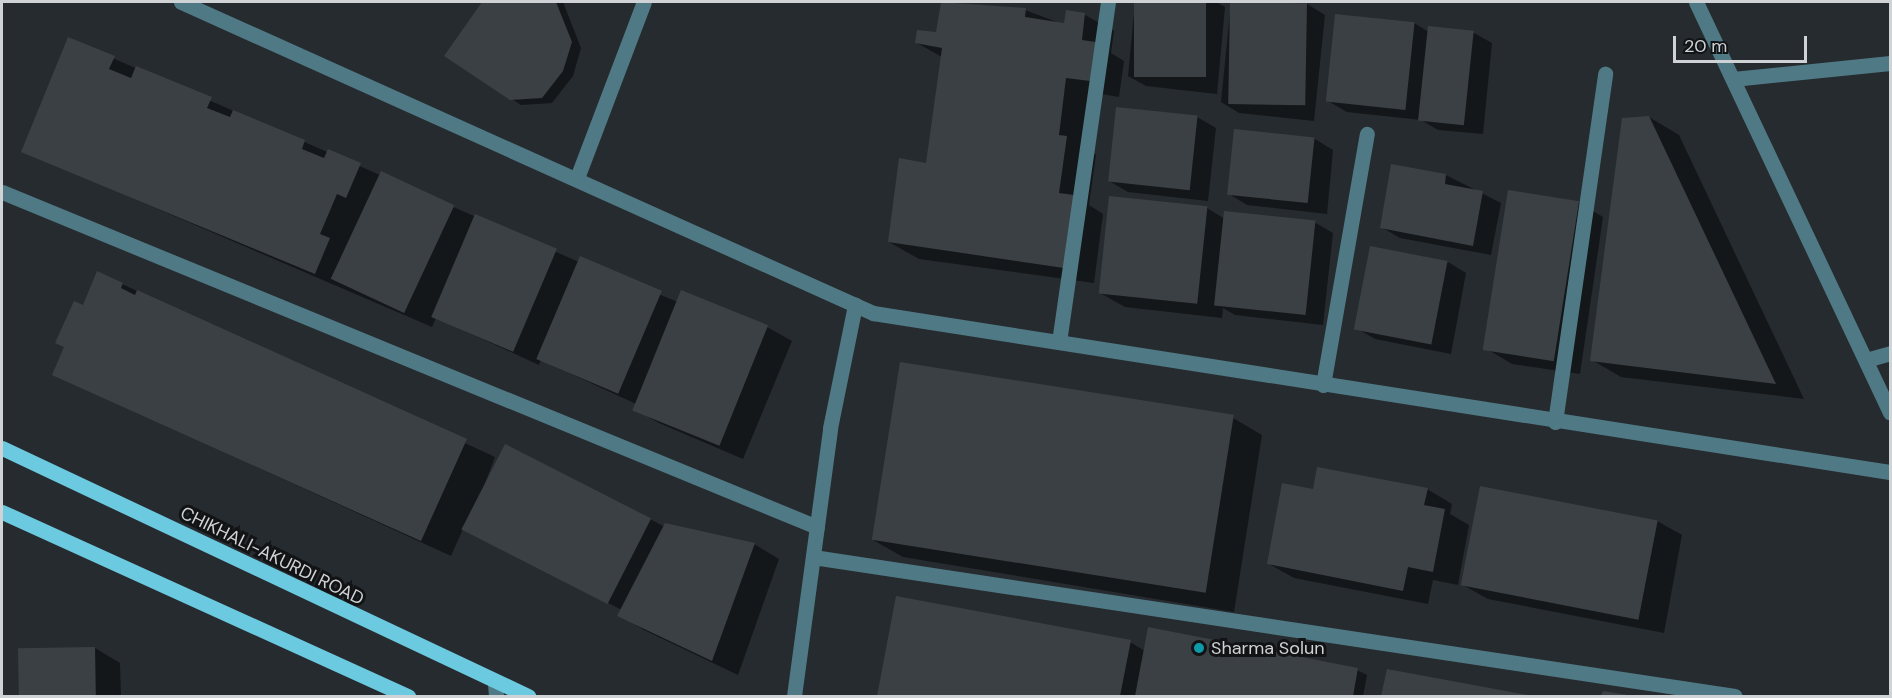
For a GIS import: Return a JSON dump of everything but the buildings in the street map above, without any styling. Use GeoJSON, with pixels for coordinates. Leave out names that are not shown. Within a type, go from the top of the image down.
{"type":"FeatureCollection","features":[{"type":"Feature","properties":{"kind":"main road","name":"CHIKHALI-AKURDI ROAD"},"geometry":{"type":"LineString","coordinates":[[2,448],[496,690],[528,696]]}},
{"type":"Feature","properties":{"kind":"main road"},"geometry":{"type":"LineString","coordinates":[[2,512],[408,696]]}},
{"type":"Feature","properties":{"kind":"street"},"geometry":{"type":"LineString","coordinates":[[181,2],[577,178],[855,305],[1059,342],[1323,385],[1890,472]]}},
{"type":"Feature","properties":{"kind":"street"},"geometry":{"type":"LineString","coordinates":[[577,178],[644,2]]}},
{"type":"Feature","properties":{"kind":"street"},"geometry":{"type":"LineString","coordinates":[[1059,342],[1108,2]]}},
{"type":"Feature","properties":{"kind":"street"},"geometry":{"type":"LineString","coordinates":[[1696,2],[1890,413]]}},
{"type":"Feature","properties":{"kind":"street"},"geometry":{"type":"LineString","coordinates":[[1733,79],[1890,63]]}},
{"type":"Feature","properties":{"kind":"street"},"geometry":{"type":"LineString","coordinates":[[1555,422],[1605,74]]}},
{"type":"Feature","properties":{"kind":"street"},"geometry":{"type":"LineString","coordinates":[[1323,385],[1367,134]]}},
{"type":"Feature","properties":{"kind":"street"},"geometry":{"type":"LineString","coordinates":[[2,192],[817,527]]}},
{"type":"Feature","properties":{"kind":"street"},"geometry":{"type":"LineString","coordinates":[[794,696],[830,428],[855,305]]}},
{"type":"Feature","properties":{"kind":"street"},"geometry":{"type":"LineString","coordinates":[[1866,360],[1890,353]]}},
{"type":"Feature","properties":{"kind":"street"},"geometry":{"type":"LineString","coordinates":[[813,556],[1735,696]]}},
{"type":"Feature","properties":{"kind":"place","name":"Sharma Solun"},"geometry":{"type":"Point","coordinates":[1199,648]}}]}
